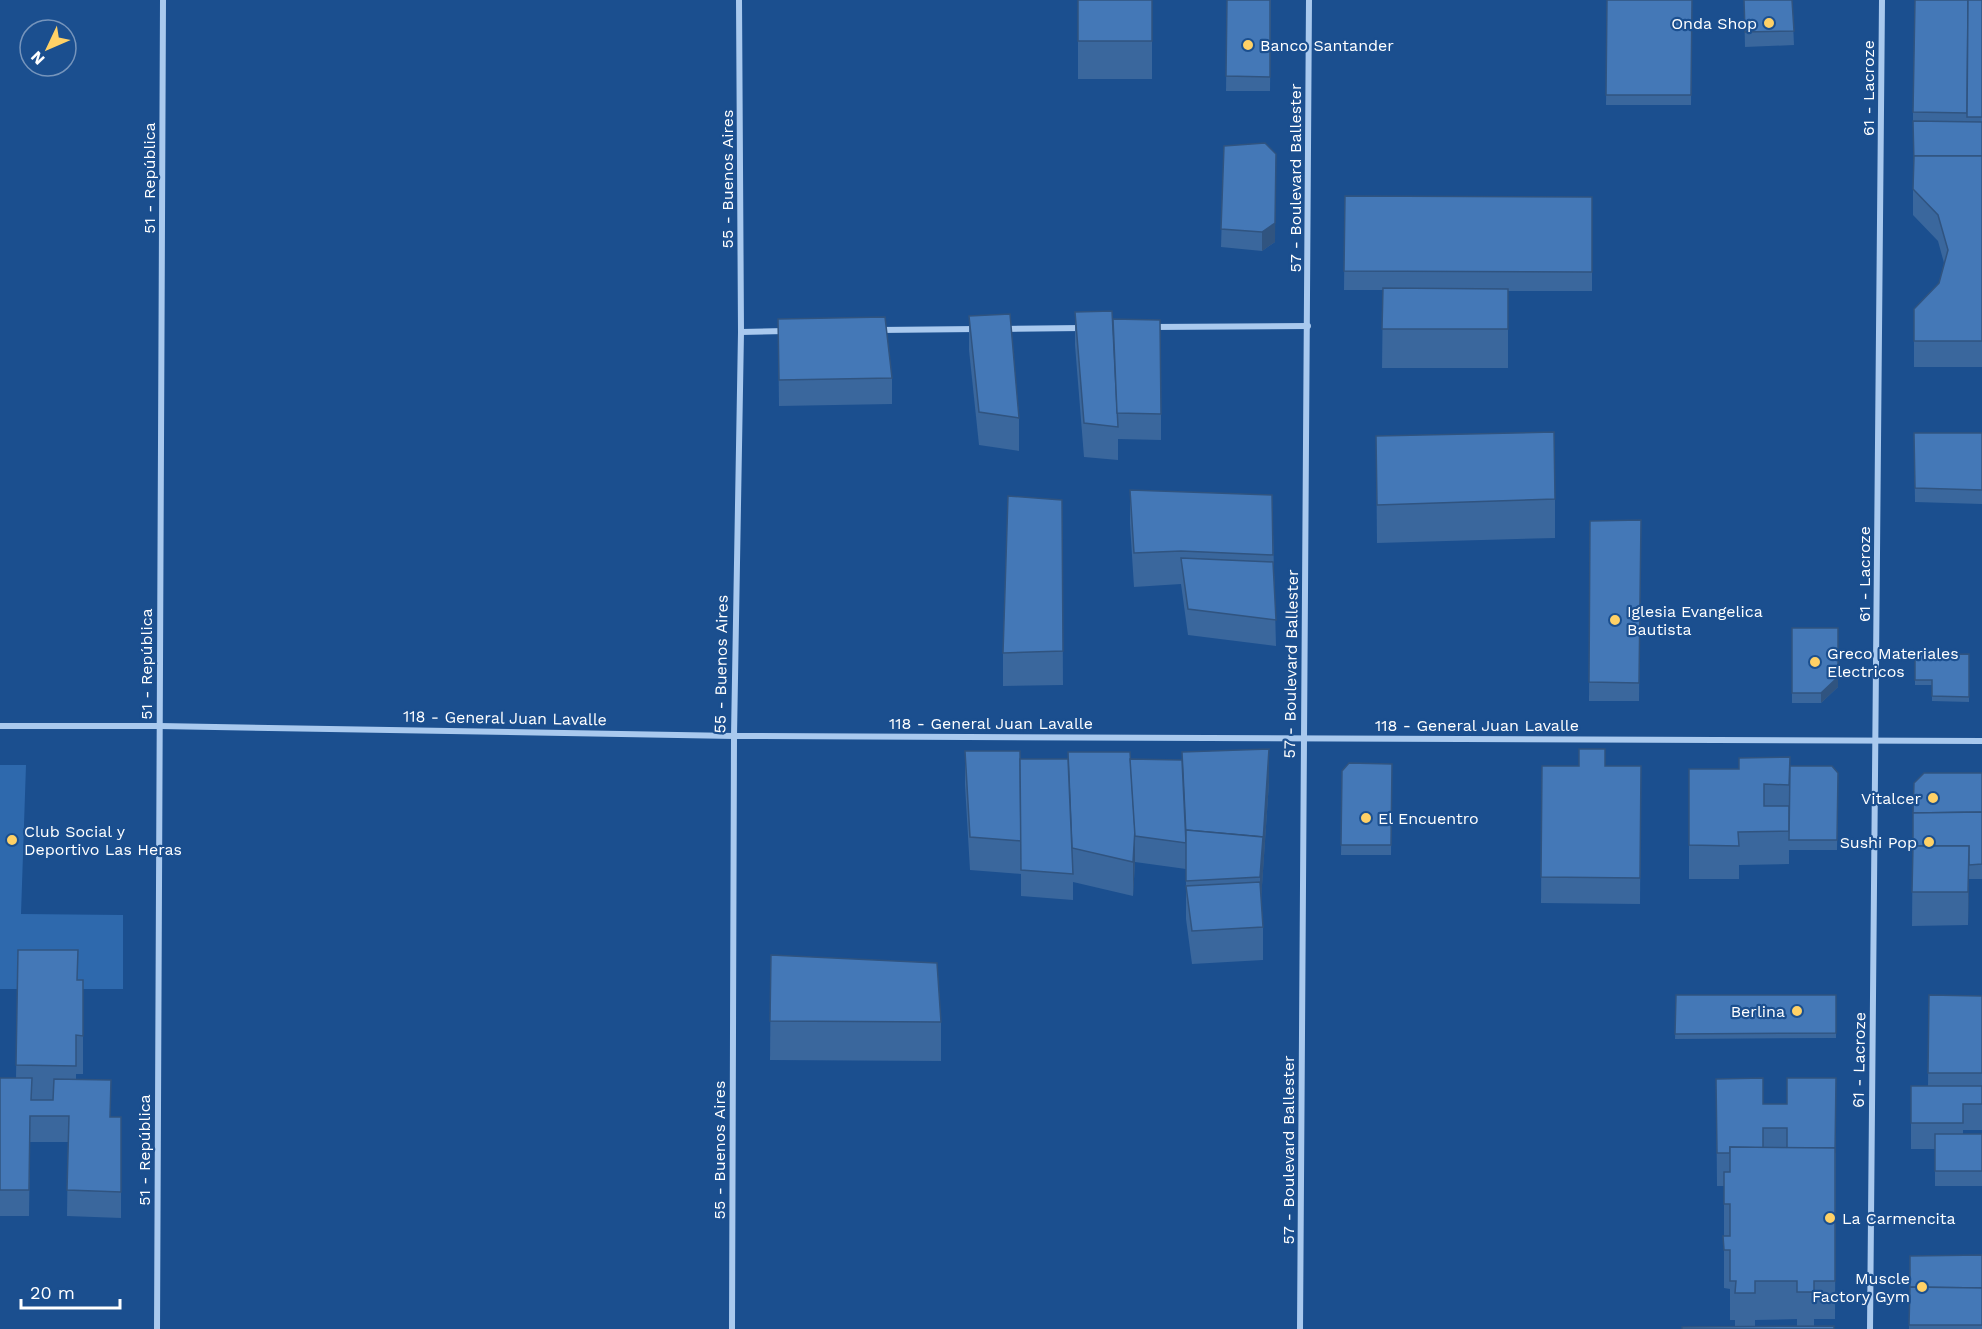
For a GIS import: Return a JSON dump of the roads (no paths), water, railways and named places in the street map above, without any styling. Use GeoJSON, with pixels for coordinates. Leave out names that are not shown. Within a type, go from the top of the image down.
{"type":"FeatureCollection","features":[{"type":"Feature","properties":{"kind":"street","name":"51 - República"},"geometry":{"type":"LineString","coordinates":[[157,1329],[163,0]]}},
{"type":"Feature","properties":{"kind":"street","name":"55 - Buenos Aires"},"geometry":{"type":"LineString","coordinates":[[732,1329],[734,736],[741,332],[739,0]]}},
{"type":"Feature","properties":{"kind":"street","name":"57 - Boulevard Ballester"},"geometry":{"type":"LineString","coordinates":[[1300,1329],[1309,0]]}},
{"type":"Feature","properties":{"kind":"street","name":"61 - Lacroze"},"geometry":{"type":"LineString","coordinates":[[1870,1329],[1882,0]]}},
{"type":"Feature","properties":{"kind":"street"},"geometry":{"type":"LineString","coordinates":[[1142,328],[1308,326]]}},
{"type":"Feature","properties":{"kind":"street"},"geometry":{"type":"LineString","coordinates":[[1001,329],[1095,328]]}},
{"type":"Feature","properties":{"kind":"street"},"geometry":{"type":"LineString","coordinates":[[871,331],[989,329]]}},
{"type":"Feature","properties":{"kind":"street"},"geometry":{"type":"LineString","coordinates":[[741,332],[788,332]]}},
{"type":"Feature","properties":{"kind":"street","name":"118 - General Juan Lavalle"},"geometry":{"type":"LineString","coordinates":[[0,726],[160,726],[734,736],[1982,741]]}},
{"type":"Feature","properties":{"kind":"place","name":"Onda Shop"},"geometry":{"type":"Point","coordinates":[1769,23]}},
{"type":"Feature","properties":{"kind":"place","name":"Banco Santander"},"geometry":{"type":"Point","coordinates":[1248,45]}},
{"type":"Feature","properties":{"kind":"place","name":"Iglesia Evangelica Bautista"},"geometry":{"type":"Point","coordinates":[1615,620]}},
{"type":"Feature","properties":{"kind":"place","name":"Greco Materiales Electricos"},"geometry":{"type":"Point","coordinates":[1815,662]}},
{"type":"Feature","properties":{"kind":"place","name":"Vitalcer"},"geometry":{"type":"Point","coordinates":[1933,798]}},
{"type":"Feature","properties":{"kind":"place","name":"El Encuentro"},"geometry":{"type":"Point","coordinates":[1366,818]}},
{"type":"Feature","properties":{"kind":"place","name":"Club Social y Deportivo Las Heras"},"geometry":{"type":"Point","coordinates":[12,840]}},
{"type":"Feature","properties":{"kind":"place","name":"Sushi Pop"},"geometry":{"type":"Point","coordinates":[1929,842]}},
{"type":"Feature","properties":{"kind":"place","name":"Berlina"},"geometry":{"type":"Point","coordinates":[1797,1011]}},
{"type":"Feature","properties":{"kind":"place","name":"La Carmencita"},"geometry":{"type":"Point","coordinates":[1830,1218]}},
{"type":"Feature","properties":{"kind":"place","name":"Muscle Factory Gym"},"geometry":{"type":"Point","coordinates":[1922,1287]}}]}
